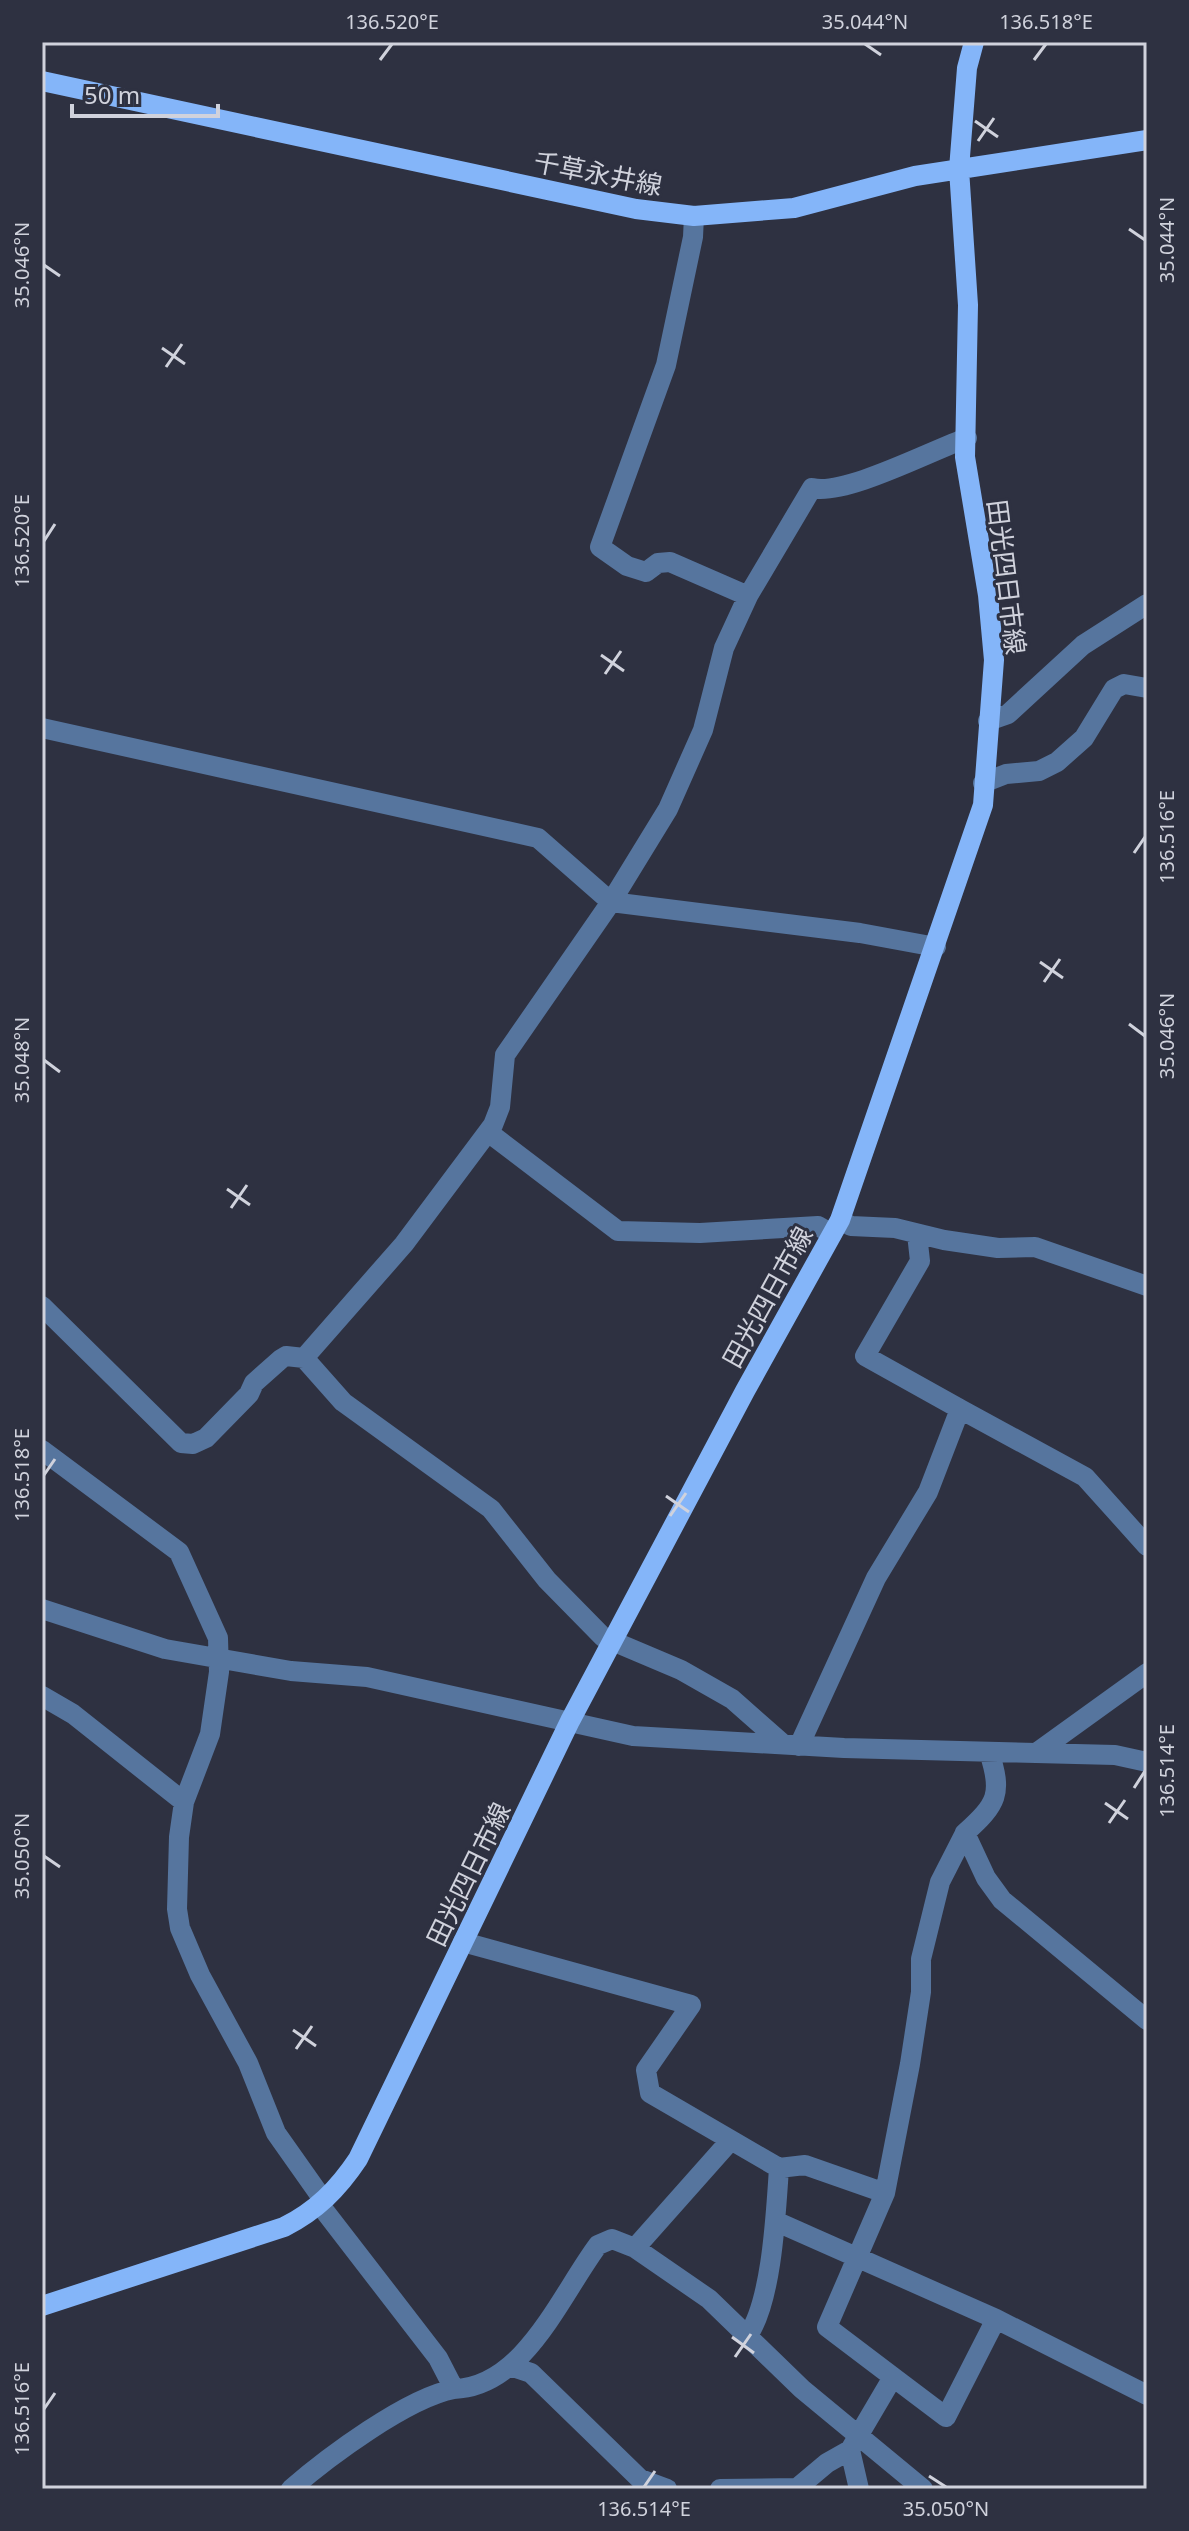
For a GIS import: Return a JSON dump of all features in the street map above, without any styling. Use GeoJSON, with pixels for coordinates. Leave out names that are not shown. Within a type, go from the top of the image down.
{"type":"FeatureCollection","features":[{"type":"Feature","properties":{"kind":"main road","name":"田光四日市線"},"geometry":{"type":"LineString","coordinates":[[43,2303],[284,2227],[322,2203],[358,2159],[570,1721],[836,1227],[983,805],[994,660],[988,595],[968,481],[968,305],[959,169],[967,68],[974,42]]}},
{"type":"Feature","properties":{"kind":"main road","name":"千草永井線"},"geometry":{"type":"LineString","coordinates":[[42,81],[636,209],[694,216],[794,208],[915,176],[1147,140]]}},
{"type":"Feature","properties":{"kind":"street"},"geometry":{"type":"LineString","coordinates":[[694,216],[693,237],[666,365],[600,547],[635,570],[646,572],[658,563],[670,562],[748,596]]}},
{"type":"Feature","properties":{"kind":"street"},"geometry":{"type":"LineString","coordinates":[[304,1358],[404,1244],[488,1132],[500,1107],[505,1055],[611,902],[668,809],[703,730],[724,648],[748,596],[812,488],[823,491],[865,480],[967,438]]}},
{"type":"Feature","properties":{"kind":"street"},"geometry":{"type":"LineString","coordinates":[[988,721],[1008,714],[1083,645],[1147,604]]}},
{"type":"Feature","properties":{"kind":"street"},"geometry":{"type":"LineString","coordinates":[[983,783],[1006,774],[1039,771],[1057,762],[1084,738],[1114,689],[1124,684],[1147,688]]}},
{"type":"Feature","properties":{"kind":"street"},"geometry":{"type":"LineString","coordinates":[[42,728],[538,838],[611,902],[860,933],[936,947]]}},
{"type":"Feature","properties":{"kind":"street"},"geometry":{"type":"LineString","coordinates":[[488,1132],[618,1231],[700,1233],[818,1226],[895,1228],[998,1248],[1035,1247],[1147,1286]]}},
{"type":"Feature","properties":{"kind":"street"},"geometry":{"type":"LineString","coordinates":[[917,1234],[920,1261],[865,1356],[1085,1477],[1147,1546]]}},
{"type":"Feature","properties":{"kind":"street"},"geometry":{"type":"LineString","coordinates":[[42,1306],[181,1443],[193,1444],[206,1438],[249,1394],[254,1383],[281,1359],[286,1356],[304,1358],[343,1402],[491,1509],[547,1580],[611,1642],[681,1670],[732,1699],[791,1745]]}},
{"type":"Feature","properties":{"kind":"street"},"geometry":{"type":"LineString","coordinates":[[791,1745],[870,1589],[928,1492],[960,1409]]}},
{"type":"Feature","properties":{"kind":"street"},"geometry":{"type":"LineString","coordinates":[[42,1450],[179,1552],[218,1638],[210,1734],[184,1802],[179,1837],[177,1909],[184,1941],[214,2005],[236,2038],[276,2133],[322,2203],[438,2358],[454,2389]]}},
{"type":"Feature","properties":{"kind":"street"},"geometry":{"type":"LineString","coordinates":[[42,1609],[165,1649],[217,1660],[367,1677],[633,1736],[791,1745],[1115,1755],[1147,1762]]}},
{"type":"Feature","properties":{"kind":"street"},"geometry":{"type":"LineString","coordinates":[[1036,1753],[1147,1673]]}},
{"type":"Feature","properties":{"kind":"street"},"geometry":{"type":"LineString","coordinates":[[42,1696],[73,1714],[184,1802]]}},
{"type":"Feature","properties":{"kind":"street"},"geometry":{"type":"LineString","coordinates":[[989,1752],[999,1781],[995,1799],[987,1813],[965,1833],[940,1882],[921,1959],[921,1992],[915,2035],[885,2193],[855,2256],[827,2327],[946,2417],[996,2319]]}},
{"type":"Feature","properties":{"kind":"street"},"geometry":{"type":"LineString","coordinates":[[965,1833],[986,1878],[1002,1900],[1147,2020]]}},
{"type":"Feature","properties":{"kind":"street"},"geometry":{"type":"LineString","coordinates":[[463,1942],[691,2005],[646,2070],[650,2093],[779,2168],[805,2165],[885,2193]]}},
{"type":"Feature","properties":{"kind":"street"},"geometry":{"type":"LineString","coordinates":[[635,2248],[730,2141]]}},
{"type":"Feature","properties":{"kind":"street"},"geometry":{"type":"LineString","coordinates":[[748,2335],[757,2323],[775,2221],[779,2168]]}},
{"type":"Feature","properties":{"kind":"street"},"geometry":{"type":"LineString","coordinates":[[775,2221],[996,2319],[1147,2395]]}},
{"type":"Feature","properties":{"kind":"street"},"geometry":{"type":"LineString","coordinates":[[291,2489],[320,2465],[434,2393],[471,2390],[513,2367],[598,2245],[612,2239],[635,2248],[709,2299],[854,2443],[923,2489]]}},
{"type":"Feature","properties":{"kind":"street"},"geometry":{"type":"LineString","coordinates":[[513,2367],[531,2373],[640,2479],[667,2489]]}},
{"type":"Feature","properties":{"kind":"street"},"geometry":{"type":"LineString","coordinates":[[724,2489],[796,2489],[854,2443],[893,2377]]}},
{"type":"Feature","properties":{"kind":"street"},"geometry":{"type":"LineString","coordinates":[[854,2443],[859,2489]]}}]}
